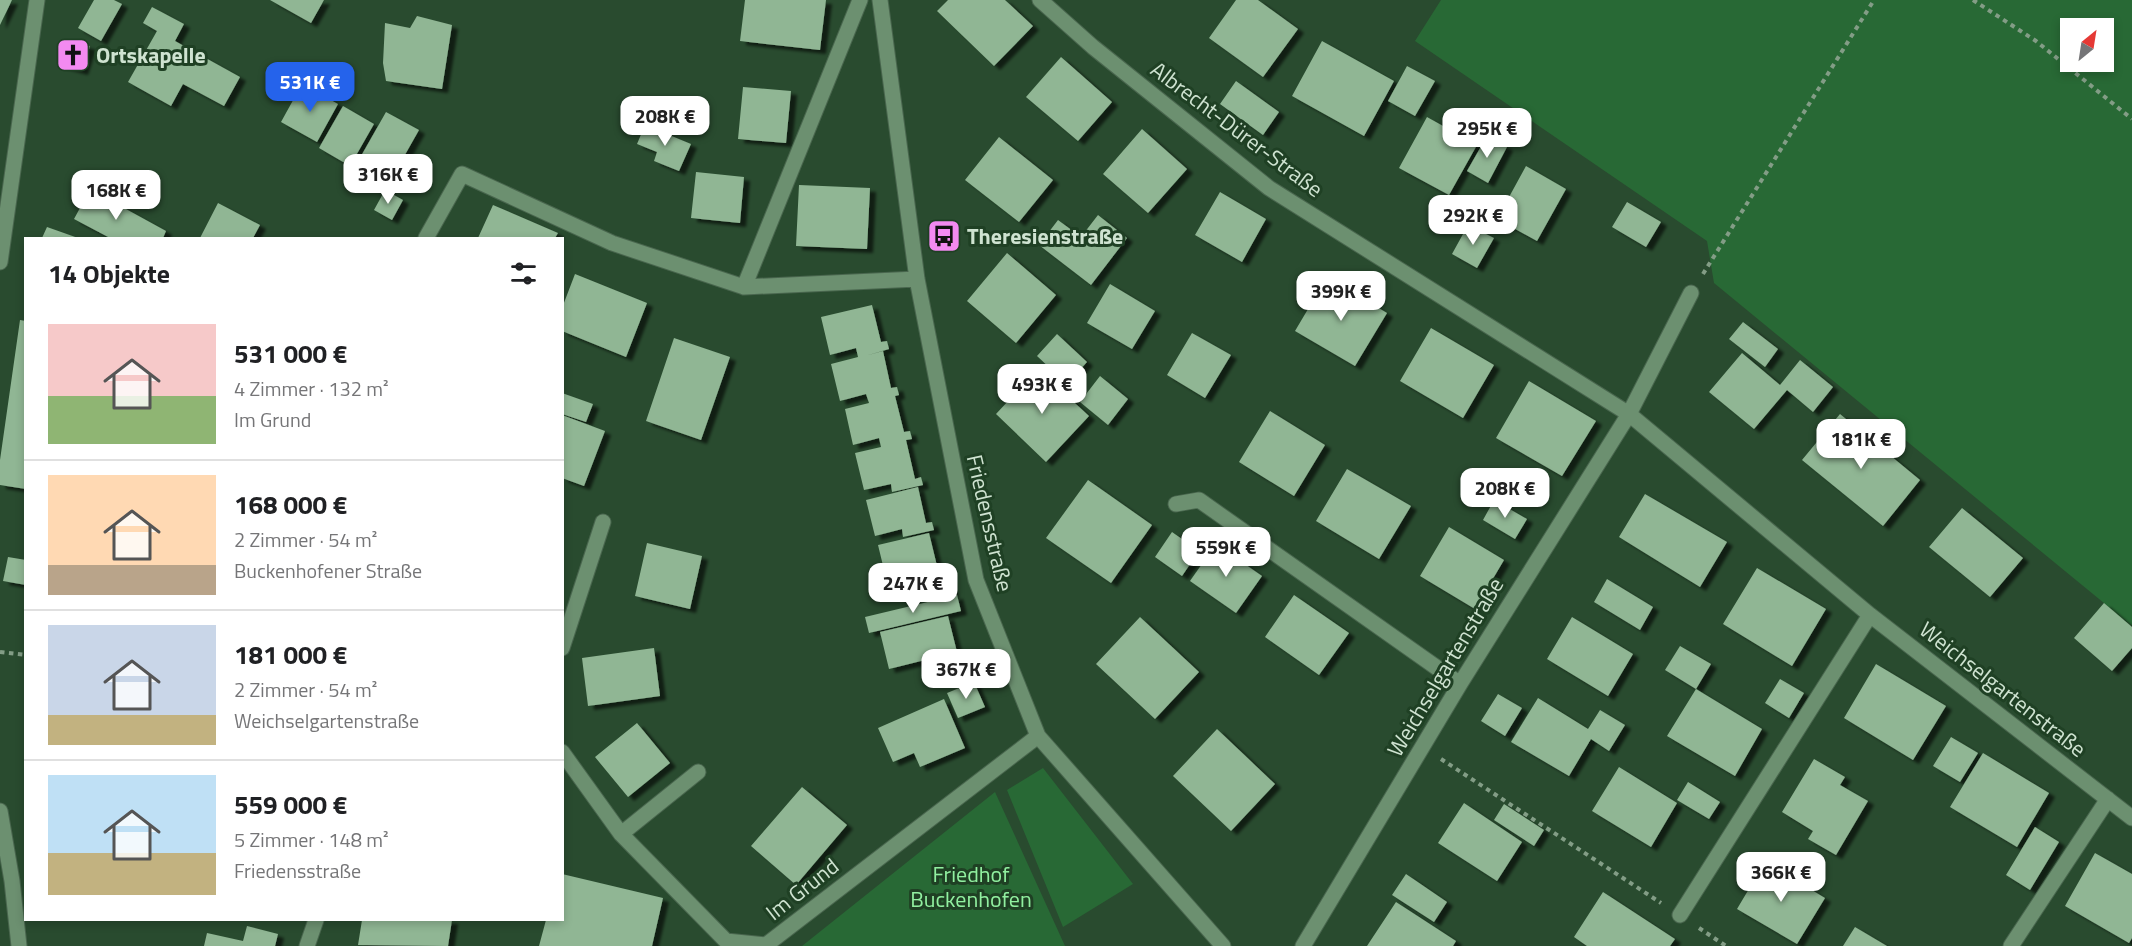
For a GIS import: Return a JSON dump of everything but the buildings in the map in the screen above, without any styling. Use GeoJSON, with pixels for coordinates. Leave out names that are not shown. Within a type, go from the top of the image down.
{"type":"FeatureCollection","features":[{"type":"Feature","properties":{"kind":"street"},"geometry":{"type":"LineString","coordinates":[[0,262],[36,0]]}},
{"type":"Feature","properties":{"kind":"street"},"geometry":{"type":"LineString","coordinates":[[744,287],[860,0]]}},
{"type":"Feature","properties":{"kind":"street","name":"Friedensstraße"},"geometry":{"type":"LineString","coordinates":[[880,0],[917,279],[976,580],[1038,736],[1223,946]]}},
{"type":"Feature","properties":{"kind":"street","name":"Albrecht-Dürer-Straße"},"geometry":{"type":"LineString","coordinates":[[1041,0],[1093,47],[1269,188],[1629,414]]}},
{"type":"Feature","properties":{"kind":"street"},"geometry":{"type":"LineString","coordinates":[[427,237],[462,174],[612,243],[744,287],[917,279]]}},
{"type":"Feature","properties":{"kind":"street","name":"Weichselgartenstraße"},"geometry":{"type":"LineString","coordinates":[[1303,946],[1460,684],[1629,414],[1691,293]]}},
{"type":"Feature","properties":{"kind":"street","name":"Weichselgartenstraße"},"geometry":{"type":"LineString","coordinates":[[1629,414],[1870,615],[2132,818]]}},
{"type":"Feature","properties":{"kind":"street"},"geometry":{"type":"LineString","coordinates":[[1176,504],[1199,500],[1460,684]]}},
{"type":"Feature","properties":{"kind":"street"},"geometry":{"type":"LineString","coordinates":[[564,642],[603,522]]}},
{"type":"Feature","properties":{"kind":"street"},"geometry":{"type":"LineString","coordinates":[[1680,915],[1870,615]]}},
{"type":"Feature","properties":{"kind":"street","name":"Im Grund"},"geometry":{"type":"LineString","coordinates":[[564,755],[621,834],[726,940],[766,945],[1038,736]]}},
{"type":"Feature","properties":{"kind":"street"},"geometry":{"type":"LineString","coordinates":[[621,834],[699,772]]}},
{"type":"Feature","properties":{"kind":"street"},"geometry":{"type":"LineString","coordinates":[[2011,946],[2108,799]]}},
{"type":"Feature","properties":{"kind":"street"},"geometry":{"type":"LineString","coordinates":[[0,811],[12,881],[19,946]]}},
{"type":"Feature","properties":{"kind":"street"},"geometry":{"type":"LineString","coordinates":[[306,946],[316,921]]}},
{"type":"Feature","properties":{"kind":"path"},"geometry":{"type":"LineString","coordinates":[[1691,293],[1874,0]]}},
{"type":"Feature","properties":{"kind":"path"},"geometry":{"type":"LineString","coordinates":[[1973,0],[2036,40],[2132,118]]}},
{"type":"Feature","properties":{"kind":"path"},"geometry":{"type":"LineString","coordinates":[[0,652],[24,655]]}},
{"type":"Feature","properties":{"kind":"path"},"geometry":{"type":"LineString","coordinates":[[1422,747],[1726,946]]}},
{"type":"Feature","properties":{"kind":"green space"},"geometry":{"type":"Polygon","coordinates":[[[1441,0],[2132,0],[2132,626],[1714,283],[1707,241],[1415,41],[1441,0]]]}},
{"type":"Feature","properties":{"kind":"green space"},"geometry":{"type":"Polygon","coordinates":[[[1043,768],[1133,884],[1063,927],[1007,790],[1043,768]]]}},
{"type":"Feature","properties":{"kind":"green space","name":"Friedhof Buckenhofen"},"geometry":{"type":"Polygon","coordinates":[[[995,792],[1065,946],[802,946],[995,792]]]}},
{"type":"Feature","properties":{"kind":"place","name":"Ortskapelle"},"geometry":{"type":"Point","coordinates":[73,55]}},
{"type":"Feature","properties":{"kind":"place","name":"Theresienstraße"},"geometry":{"type":"Point","coordinates":[944,236]}}]}
